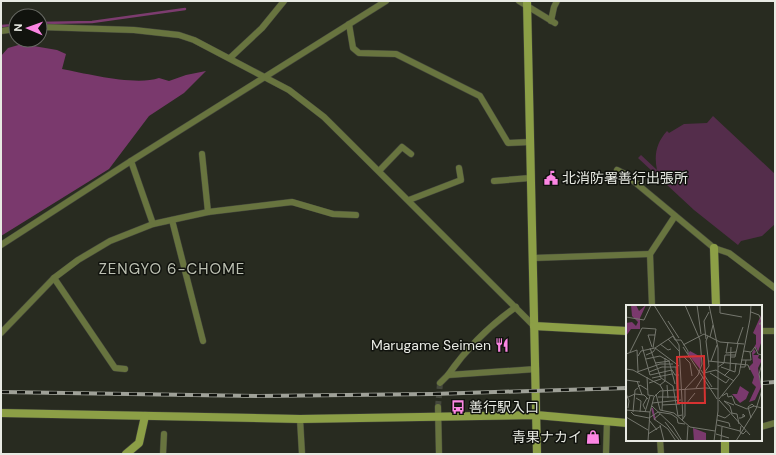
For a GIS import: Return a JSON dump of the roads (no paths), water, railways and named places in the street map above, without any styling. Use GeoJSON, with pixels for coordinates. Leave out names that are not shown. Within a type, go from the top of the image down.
{"type":"FeatureCollection","features":[{"type":"Feature","properties":{"kind":"street"},"geometry":{"type":"LineString","coordinates":[[1,245],[131,160],[386,1]]}},
{"type":"Feature","properties":{"kind":"street"},"geometry":{"type":"LineString","coordinates":[[518,1],[528,4],[553,22],[554,6],[557,1]]}},
{"type":"Feature","properties":{"kind":"street"},"geometry":{"type":"LineString","coordinates":[[230,58],[262,28],[279,2]]}},
{"type":"Feature","properties":{"kind":"street"},"geometry":{"type":"LineString","coordinates":[[528,4],[530,178],[537,454]]}},
{"type":"Feature","properties":{"kind":"street"},"geometry":{"type":"LineString","coordinates":[[349,24],[353,48],[359,53],[396,54],[480,96],[508,143],[530,142]]}},
{"type":"Feature","properties":{"kind":"street"},"geometry":{"type":"LineString","coordinates":[[48,27],[134,30],[173,34],[194,40],[265,76],[312,106],[409,200],[534,326],[626,331]]}},
{"type":"Feature","properties":{"kind":"street"},"geometry":{"type":"LineString","coordinates":[[379,171],[402,147],[411,154]]}},
{"type":"Feature","properties":{"kind":"street"},"geometry":{"type":"LineString","coordinates":[[202,154],[208,212]]}},
{"type":"Feature","properties":{"kind":"street"},"geometry":{"type":"LineString","coordinates":[[131,160],[153,224]]}},
{"type":"Feature","properties":{"kind":"street"},"geometry":{"type":"LineString","coordinates":[[409,200],[461,180],[460,168]]}},
{"type":"Feature","properties":{"kind":"street"},"geometry":{"type":"LineString","coordinates":[[617,170],[625,174],[714,248],[729,253],[775,288]]}},
{"type":"Feature","properties":{"kind":"street"},"geometry":{"type":"LineString","coordinates":[[494,181],[530,178]]}},
{"type":"Feature","properties":{"kind":"street"},"geometry":{"type":"LineString","coordinates":[[1,333],[54,278],[78,260],[110,241],[153,224],[208,212],[292,202],[334,214],[356,214]]}},
{"type":"Feature","properties":{"kind":"street"},"geometry":{"type":"LineString","coordinates":[[652,305],[650,254],[675,216]]}},
{"type":"Feature","properties":{"kind":"street"},"geometry":{"type":"LineString","coordinates":[[172,220],[203,341]]}},
{"type":"Feature","properties":{"kind":"street"},"geometry":{"type":"LineString","coordinates":[[714,248],[716,305]]}},
{"type":"Feature","properties":{"kind":"street"},"geometry":{"type":"LineString","coordinates":[[533,258],[650,254]]}},
{"type":"Feature","properties":{"kind":"street"},"geometry":{"type":"LineString","coordinates":[[54,278],[115,368],[125,369]]}},
{"type":"Feature","properties":{"kind":"street"},"geometry":{"type":"LineString","coordinates":[[440,383],[448,375],[465,351],[500,318],[516,307]]}},
{"type":"Feature","properties":{"kind":"street"},"geometry":{"type":"LineString","coordinates":[[762,331],[775,331]]}},
{"type":"Feature","properties":{"kind":"street"},"geometry":{"type":"LineString","coordinates":[[448,375],[536,369]]}},
{"type":"Feature","properties":{"kind":"street"},"geometry":{"type":"LineString","coordinates":[[438,411],[439,454]]}},
{"type":"Feature","properties":{"kind":"street"},"geometry":{"type":"LineString","coordinates":[[1,413],[300,419],[438,411],[536,415],[626,423]]}},
{"type":"Feature","properties":{"kind":"street"},"geometry":{"type":"LineString","coordinates":[[126,454],[139,443],[145,416]]}},
{"type":"Feature","properties":{"kind":"street"},"geometry":{"type":"LineString","coordinates":[[300,419],[302,454]]}},
{"type":"Feature","properties":{"kind":"street"},"geometry":{"type":"LineString","coordinates":[[606,454],[607,421]]}},
{"type":"Feature","properties":{"kind":"street"},"geometry":{"type":"LineString","coordinates":[[762,427],[775,423]]}},
{"type":"Feature","properties":{"kind":"street"},"geometry":{"type":"LineString","coordinates":[[163,454],[164,434]]}},
{"type":"Feature","properties":{"kind":"street"},"geometry":{"type":"LineString","coordinates":[[660,441],[661,454]]}},
{"type":"Feature","properties":{"kind":"street"},"geometry":{"type":"LineString","coordinates":[[725,441],[725,454]]}},
{"type":"Feature","properties":{"kind":"waterway"},"geometry":{"type":"LineString","coordinates":[[48,23],[92,22],[185,9]]}},
{"type":"Feature","properties":{"kind":"waterway"},"geometry":{"type":"LineString","coordinates":[[1,26],[8,26]]}},
{"type":"Feature","properties":{"kind":"tunnel"},"geometry":{"type":"LineString","coordinates":[[438,407],[440,383]]}},
{"type":"Feature","properties":{"kind":"railway"},"geometry":{"type":"LineString","coordinates":[[762,383],[775,382]]}},
{"type":"Feature","properties":{"kind":"railway"},"geometry":{"type":"LineString","coordinates":[[1,392],[259,396],[433,394],[626,388]]}},
{"type":"Feature","properties":{"kind":"place","name":"北消防署善行出張所"},"geometry":{"type":"Point","coordinates":[551,178]}},
{"type":"Feature","properties":{"kind":"place","name":"Marugame Seimen"},"geometry":{"type":"Point","coordinates":[502,345]}},
{"type":"Feature","properties":{"kind":"place","name":"善行駅入口"},"geometry":{"type":"Point","coordinates":[458,407]}},
{"type":"Feature","properties":{"kind":"place","name":"青果ナカイ"},"geometry":{"type":"Point","coordinates":[593,437]}},
{"type":"Feature","properties":{"kind":"district","name":"ZENGYO 6-CHOME"},"geometry":{"type":"Point","coordinates":[172,269]}}]}
